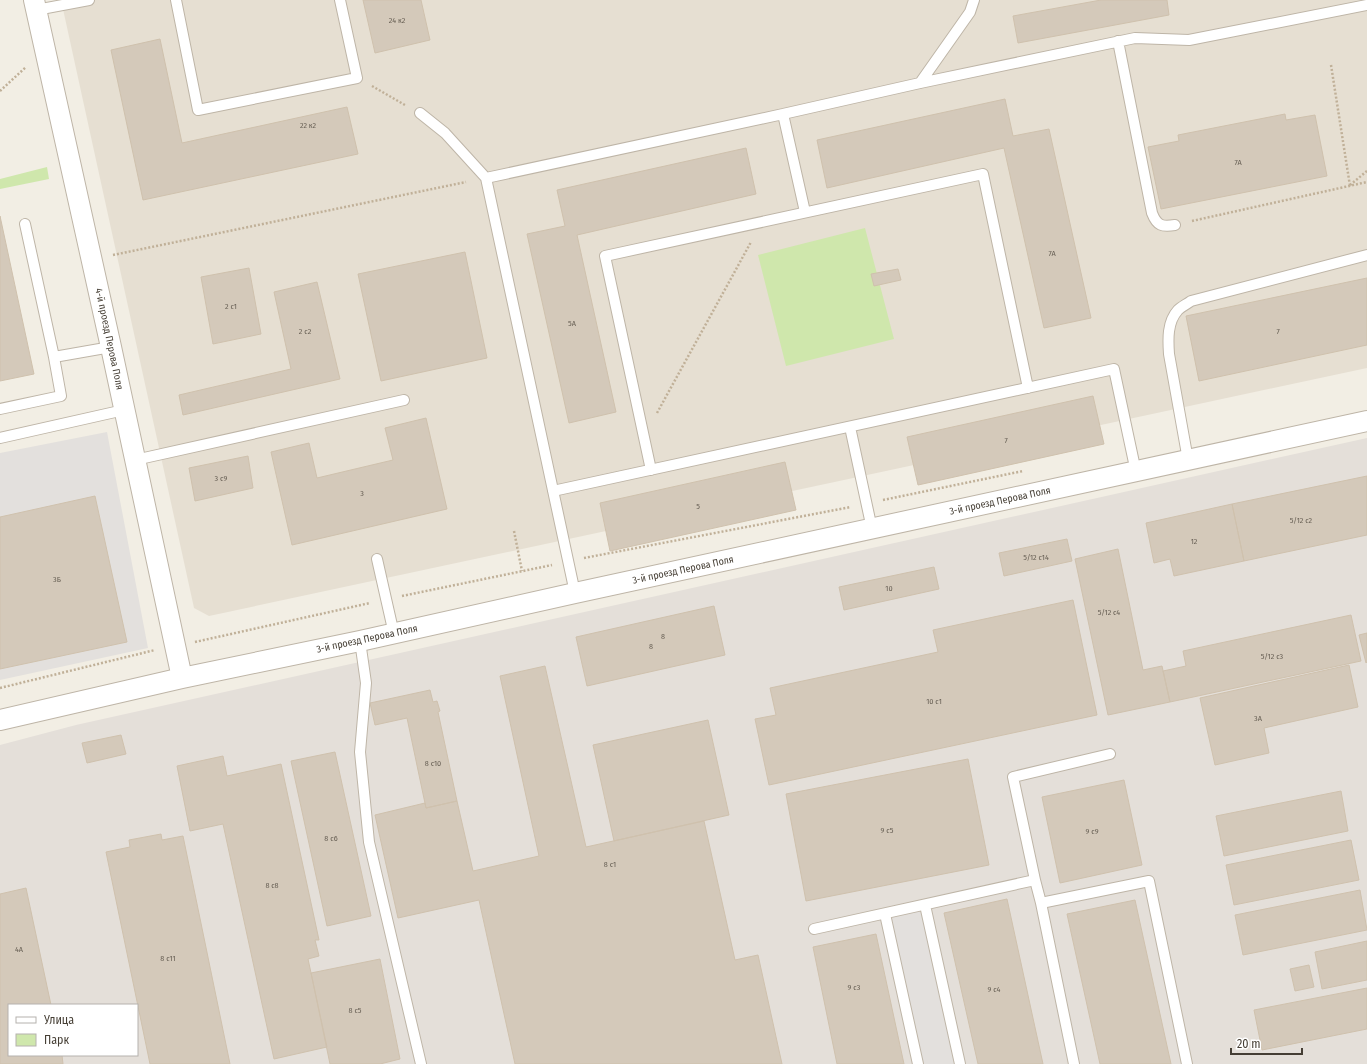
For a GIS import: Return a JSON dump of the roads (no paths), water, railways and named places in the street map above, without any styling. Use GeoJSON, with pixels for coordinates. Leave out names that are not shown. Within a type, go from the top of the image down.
{"type":"FeatureCollection","features":[{"type":"Feature","properties":{"kind":"street","name":"4-й проезд Перова Поля"},"geometry":{"type":"LineString","coordinates":[[35,5],[111,347],[182,678]]}},
{"type":"Feature","properties":{"kind":"street","name":"3-й проезд Перова Поля"},"geometry":{"type":"LineString","coordinates":[[0,720],[182,678],[394,634],[575,593],[1367,422]]}},
{"type":"Feature","properties":{"kind":"lane"},"geometry":{"type":"LineString","coordinates":[[35,5],[89,0]]}},
{"type":"Feature","properties":{"kind":"lane"},"geometry":{"type":"LineString","coordinates":[[176,0],[198,110],[357,78],[340,0]]}},
{"type":"Feature","properties":{"kind":"lane"},"geometry":{"type":"LineString","coordinates":[[920,83],[970,12],[974,0]]}},
{"type":"Feature","properties":{"kind":"lane"},"geometry":{"type":"LineString","coordinates":[[486,178],[1118,41],[1135,38],[1189,40],[1367,5]]}},
{"type":"Feature","properties":{"kind":"lane"},"geometry":{"type":"LineString","coordinates":[[1118,41],[1152,213],[1155,222],[1166,227],[1175,225]]}},
{"type":"Feature","properties":{"kind":"lane"},"geometry":{"type":"LineString","coordinates":[[420,113],[445,133],[486,178],[575,593]]}},
{"type":"Feature","properties":{"kind":"lane"},"geometry":{"type":"LineString","coordinates":[[783,114],[805,212]]}},
{"type":"Feature","properties":{"kind":"lane"},"geometry":{"type":"LineString","coordinates":[[651,470],[605,256],[805,212],[983,174],[1028,388]]}},
{"type":"Feature","properties":{"kind":"lane"},"geometry":{"type":"LineString","coordinates":[[0,409],[61,396],[25,224]]}},
{"type":"Feature","properties":{"kind":"lane"},"geometry":{"type":"LineString","coordinates":[[1188,460],[1169,354],[1168,336],[1171,322],[1178,310],[1191,301],[1367,255]]}},
{"type":"Feature","properties":{"kind":"lane"},"geometry":{"type":"LineString","coordinates":[[54,357],[111,347]]}},
{"type":"Feature","properties":{"kind":"lane"},"geometry":{"type":"LineString","coordinates":[[553,491],[1114,369],[1136,472]]}},
{"type":"Feature","properties":{"kind":"lane"},"geometry":{"type":"LineString","coordinates":[[135,460],[404,400]]}},
{"type":"Feature","properties":{"kind":"lane"},"geometry":{"type":"LineString","coordinates":[[0,438],[124,410]]}},
{"type":"Feature","properties":{"kind":"lane"},"geometry":{"type":"LineString","coordinates":[[850,427],[872,529]]}},
{"type":"Feature","properties":{"kind":"lane"},"geometry":{"type":"LineString","coordinates":[[377,559],[394,634]]}},
{"type":"Feature","properties":{"kind":"lane"},"geometry":{"type":"LineString","coordinates":[[360,641],[366,683],[360,752],[369,842],[421,1064]]}},
{"type":"Feature","properties":{"kind":"lane"},"geometry":{"type":"LineString","coordinates":[[1074,1064],[1013,777],[1110,754]]}},
{"type":"Feature","properties":{"kind":"lane"},"geometry":{"type":"LineString","coordinates":[[814,929],[1035,880]]}},
{"type":"Feature","properties":{"kind":"lane"},"geometry":{"type":"LineString","coordinates":[[1041,903],[1149,881],[1187,1064]]}},
{"type":"Feature","properties":{"kind":"lane"},"geometry":{"type":"LineString","coordinates":[[925,905],[960,1064]]}},
{"type":"Feature","properties":{"kind":"lane"},"geometry":{"type":"LineString","coordinates":[[885,914],[918,1064]]}}]}
